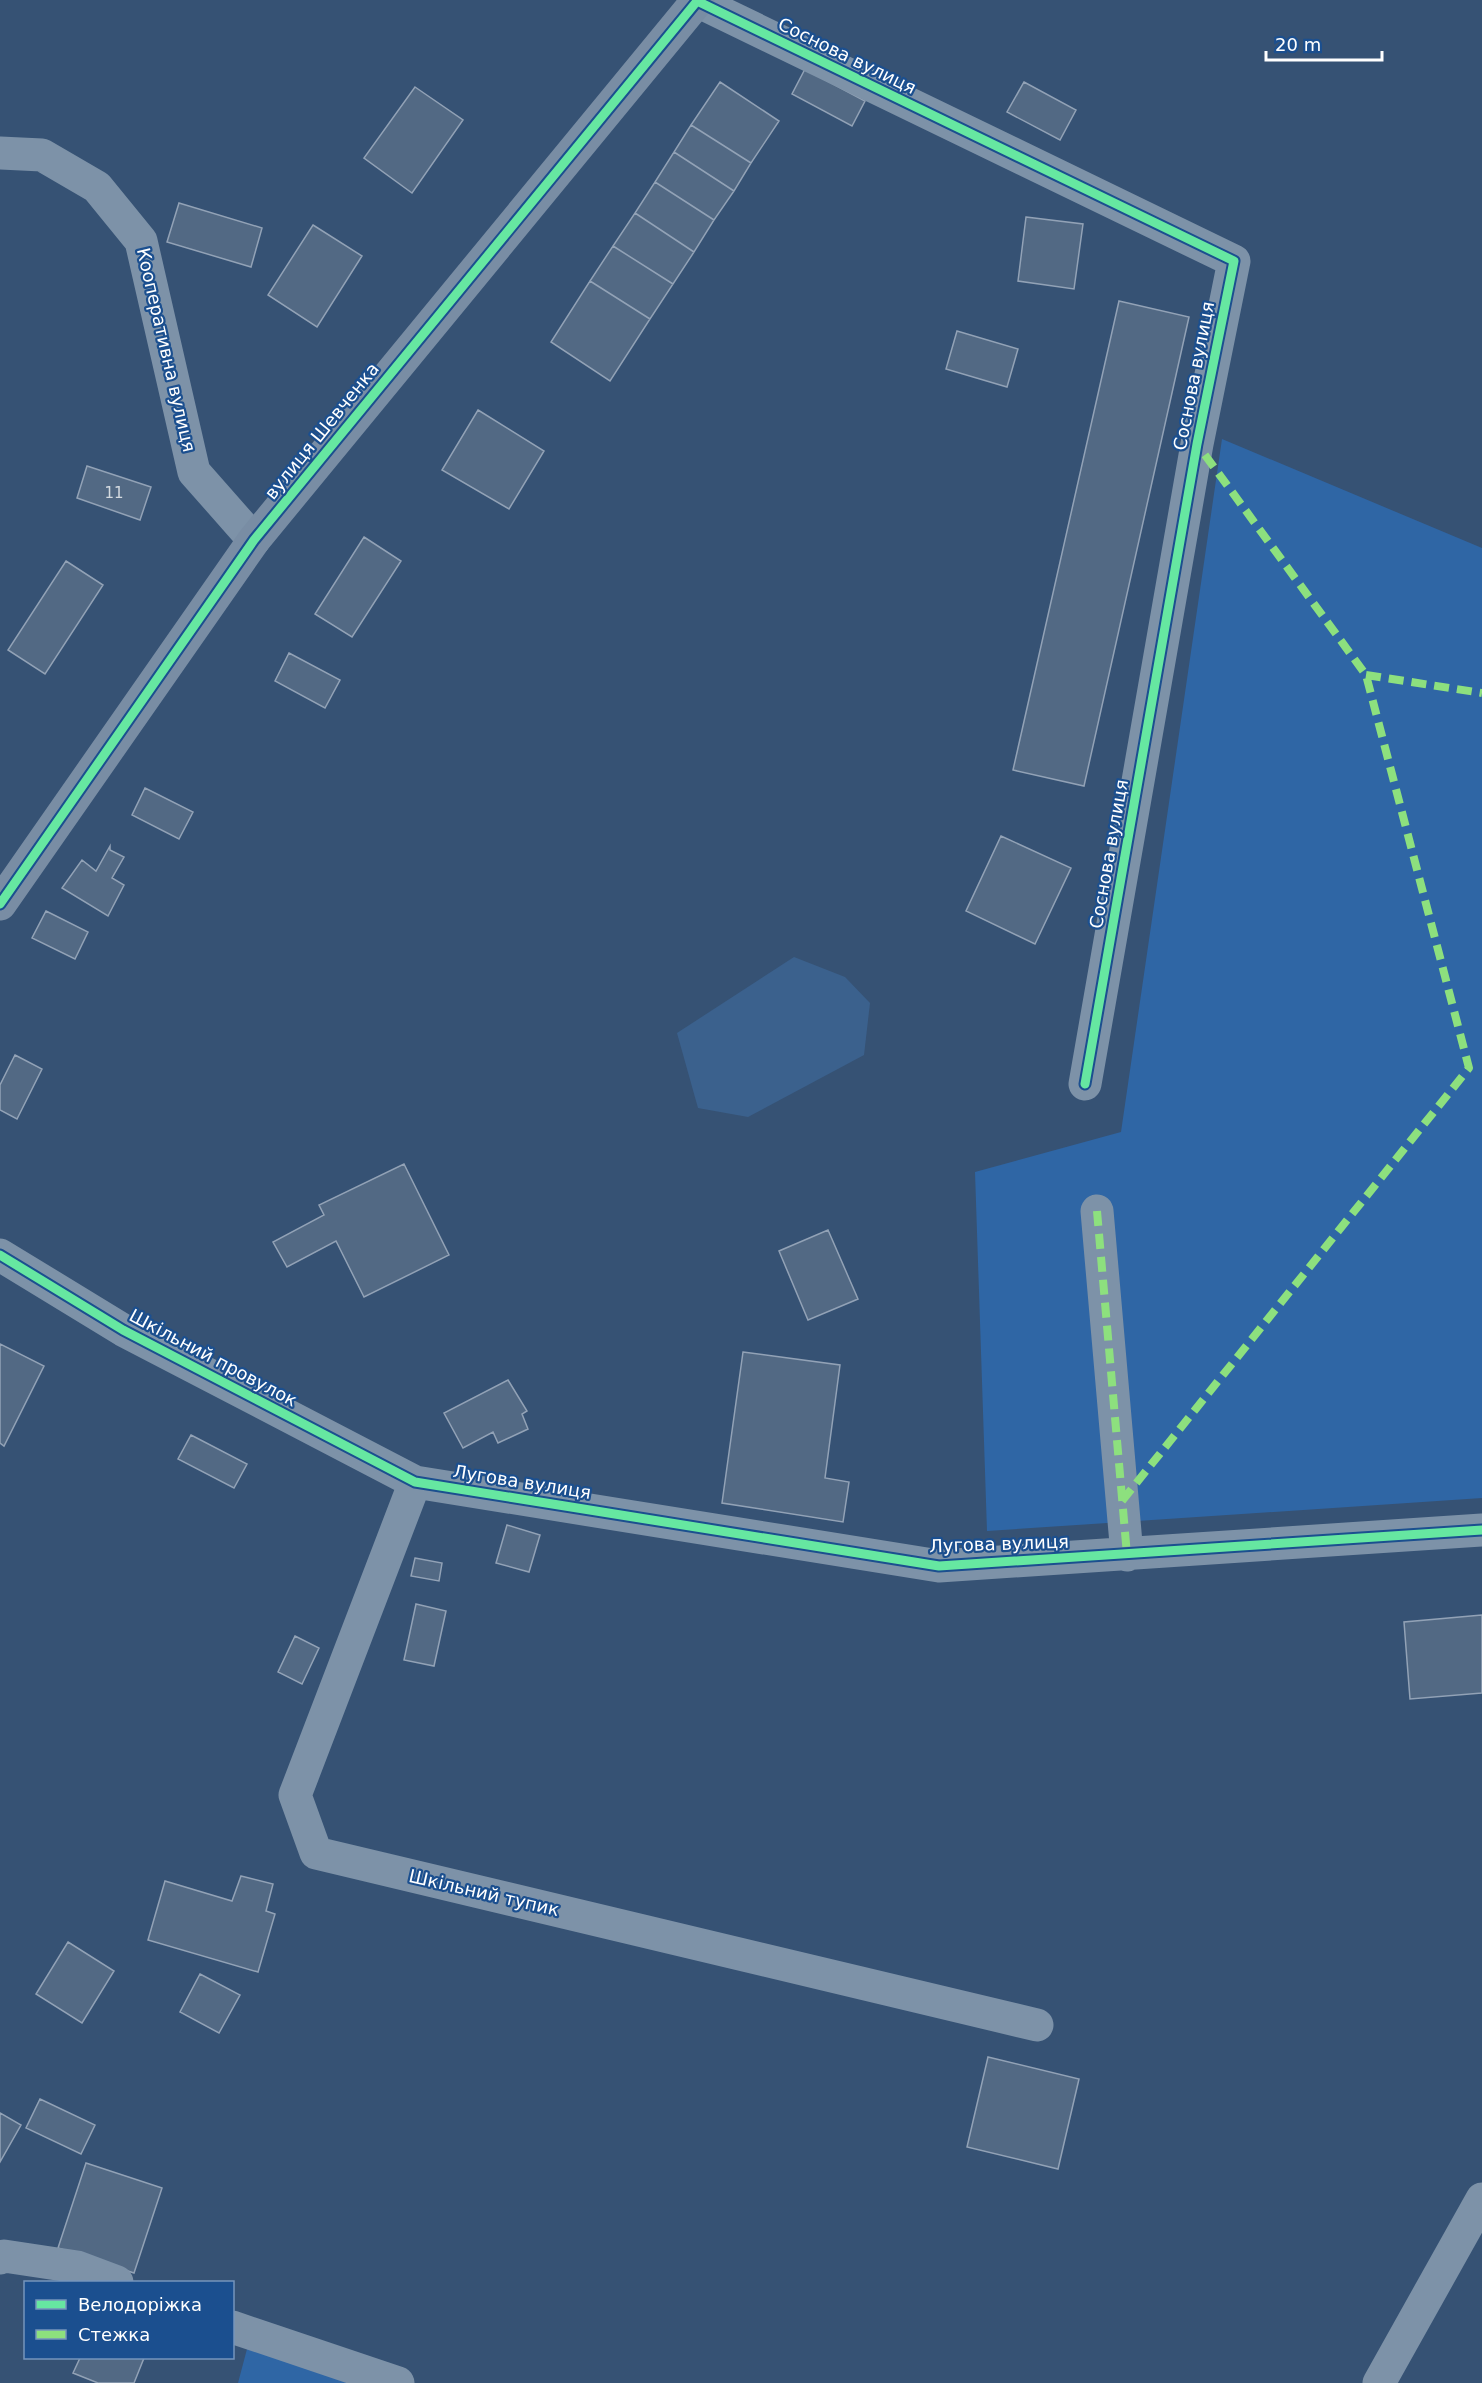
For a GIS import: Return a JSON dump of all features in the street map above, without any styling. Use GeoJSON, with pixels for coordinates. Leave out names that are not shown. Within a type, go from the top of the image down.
{"type":"FeatureCollection","features":[{"type":"Feature","properties":{"kind":"street","name":"вулиця Шевченка"},"geometry":{"type":"LineString","coordinates":[[0,904],[254,540],[698,1]]}},
{"type":"Feature","properties":{"kind":"street","name":"Соснова вулиця"},"geometry":{"type":"LineString","coordinates":[[698,1],[1234,261],[1197,444],[1085,1084]]}},
{"type":"Feature","properties":{"kind":"street","name":"Кооперативна вулиця"},"geometry":{"type":"LineString","coordinates":[[0,153],[42,154],[97,187],[141,241],[194,472],[254,540]]}},
{"type":"Feature","properties":{"kind":"street"},"geometry":{"type":"LineString","coordinates":[[1097,1211],[1127,1555]]}},
{"type":"Feature","properties":{"kind":"street","name":"Шкільний провулок"},"geometry":{"type":"LineString","coordinates":[[0,1255],[123,1330],[415,1482]]}},
{"type":"Feature","properties":{"kind":"street","name":"Лугова вулиця"},"geometry":{"type":"LineString","coordinates":[[415,1482],[939,1566],[1482,1530]]}},
{"type":"Feature","properties":{"kind":"street","name":"Шкільний тупик"},"geometry":{"type":"LineString","coordinates":[[415,1482],[295,1795],[316,1853],[1037,2025]]}},
{"type":"Feature","properties":{"kind":"street"},"geometry":{"type":"LineString","coordinates":[[1379,2383],[1482,2199]]}},
{"type":"Feature","properties":{"kind":"street"},"geometry":{"type":"LineString","coordinates":[[0,2258],[4,2256],[77,2267],[112,2281]]}},
{"type":"Feature","properties":{"kind":"street"},"geometry":{"type":"LineString","coordinates":[[234,2328],[398,2383]]}},
{"type":"Feature","properties":{"kind":"shaded area"},"geometry":{"type":"Polygon","coordinates":[[[1222,439],[1482,548],[1482,1498],[987,1531],[975,1172],[1121,1132],[1222,439]]]}},
{"type":"Feature","properties":{"kind":"shaded area"},"geometry":{"type":"Polygon","coordinates":[[[794,957],[845,977],[870,1003],[864,1055],[748,1117],[698,1108],[677,1033],[794,957]]]}},
{"type":"Feature","properties":{"kind":"shaded area"},"geometry":{"type":"Polygon","coordinates":[[[251,2334],[398,2383],[238,2383],[251,2334]]]}},
{"type":"Feature","properties":{"kind":"building"},"geometry":{"type":"Polygon","coordinates":[[[805,69],[865,101],[852,126],[792,94],[805,69]]]}},
{"type":"Feature","properties":{"kind":"building"},"geometry":{"type":"Polygon","coordinates":[[[720,82],[779,121],[751,163],[691,125],[720,82]]]}},
{"type":"Feature","properties":{"kind":"building"},"geometry":{"type":"Polygon","coordinates":[[[1024,82],[1076,110],[1060,140],[1007,112],[1024,82]]]}},
{"type":"Feature","properties":{"kind":"building"},"geometry":{"type":"Polygon","coordinates":[[[415,87],[463,120],[412,193],[364,158],[415,87]]]}},
{"type":"Feature","properties":{"kind":"building"},"geometry":{"type":"Polygon","coordinates":[[[691,125],[751,163],[734,191],[674,152],[691,125]]]}},
{"type":"Feature","properties":{"kind":"building"},"geometry":{"type":"Polygon","coordinates":[[[674,152],[734,191],[714,220],[655,182],[674,152]]]}},
{"type":"Feature","properties":{"kind":"building"},"geometry":{"type":"Polygon","coordinates":[[[655,182],[714,220],[694,252],[635,213],[655,182]]]}},
{"type":"Feature","properties":{"kind":"building"},"geometry":{"type":"Polygon","coordinates":[[[179,203],[262,228],[251,267],[167,242],[179,203]]]}},
{"type":"Feature","properties":{"kind":"building"},"geometry":{"type":"Polygon","coordinates":[[[635,213],[694,252],[673,284],[613,246],[635,213]]]}},
{"type":"Feature","properties":{"kind":"building"},"geometry":{"type":"Polygon","coordinates":[[[1026,217],[1083,224],[1074,289],[1018,281],[1026,217]]]}},
{"type":"Feature","properties":{"kind":"building"},"geometry":{"type":"Polygon","coordinates":[[[313,225],[362,256],[317,327],[268,295],[313,225]]]}},
{"type":"Feature","properties":{"kind":"building"},"geometry":{"type":"Polygon","coordinates":[[[613,246],[673,284],[650,319],[590,281],[613,246]]]}},
{"type":"Feature","properties":{"kind":"building"},"geometry":{"type":"Polygon","coordinates":[[[590,281],[650,319],[610,381],[551,342],[590,281]]]}},
{"type":"Feature","properties":{"kind":"building"},"geometry":{"type":"Polygon","coordinates":[[[1119,301],[1189,317],[1084,786],[1013,770],[1119,301]]]}},
{"type":"Feature","properties":{"kind":"building"},"geometry":{"type":"Polygon","coordinates":[[[957,331],[1018,349],[1007,387],[946,369],[957,331]]]}},
{"type":"Feature","properties":{"kind":"building"},"geometry":{"type":"Polygon","coordinates":[[[478,410],[544,451],[509,509],[442,470],[478,410]]]}},
{"type":"Feature","properties":{"kind":"building"},"geometry":{"type":"Polygon","coordinates":[[[87,466],[151,487],[140,520],[77,498],[87,466]]]}},
{"type":"Feature","properties":{"kind":"building"},"geometry":{"type":"Polygon","coordinates":[[[364,537],[401,561],[352,637],[315,614],[364,537]]]}},
{"type":"Feature","properties":{"kind":"building"},"geometry":{"type":"Polygon","coordinates":[[[66,561],[103,585],[45,674],[8,650],[66,561]]]}},
{"type":"Feature","properties":{"kind":"building"},"geometry":{"type":"Polygon","coordinates":[[[289,653],[340,680],[325,708],[275,681],[289,653]]]}},
{"type":"Feature","properties":{"kind":"building"},"geometry":{"type":"Polygon","coordinates":[[[145,788],[193,812],[179,839],[132,815],[145,788]]]}},
{"type":"Feature","properties":{"kind":"building"},"geometry":{"type":"Polygon","coordinates":[[[1001,836],[1071,868],[1035,944],[966,911],[1001,836]]]}},
{"type":"Feature","properties":{"kind":"building"},"geometry":{"type":"Polygon","coordinates":[[[110,846],[110,850],[124,857],[112,878],[124,885],[108,916],[62,888],[82,860],[96,871],[110,846]]]}},
{"type":"Feature","properties":{"kind":"building"},"geometry":{"type":"Polygon","coordinates":[[[46,911],[88,932],[75,959],[32,938],[46,911]]]}},
{"type":"Feature","properties":{"kind":"building"},"geometry":{"type":"Polygon","coordinates":[[[15,1055],[42,1069],[17,1119],[0,1110],[0,1085],[15,1055]]]}},
{"type":"Feature","properties":{"kind":"building"},"geometry":{"type":"Polygon","coordinates":[[[404,1164],[449,1255],[364,1297],[336,1241],[287,1267],[273,1242],[324,1215],[319,1205],[404,1164]]]}},
{"type":"Feature","properties":{"kind":"building"},"geometry":{"type":"Polygon","coordinates":[[[828,1230],[858,1299],[808,1320],[779,1251],[828,1230]]]}},
{"type":"Feature","properties":{"kind":"building"},"geometry":{"type":"Polygon","coordinates":[[[0,1344],[44,1366],[4,1446],[0,1443],[0,1344]]]}},
{"type":"Feature","properties":{"kind":"building"},"geometry":{"type":"Polygon","coordinates":[[[743,1352],[840,1365],[825,1478],[849,1482],[843,1522],[722,1503],[743,1352]]]}},
{"type":"Feature","properties":{"kind":"building"},"geometry":{"type":"Polygon","coordinates":[[[508,1380],[527,1411],[522,1414],[528,1429],[498,1443],[493,1432],[463,1448],[444,1413],[508,1380]]]}},
{"type":"Feature","properties":{"kind":"building"},"geometry":{"type":"Polygon","coordinates":[[[191,1435],[247,1464],[234,1488],[178,1459],[191,1435]]]}},
{"type":"Feature","properties":{"kind":"building"},"geometry":{"type":"Polygon","coordinates":[[[507,1525],[540,1535],[529,1572],[496,1563],[507,1525]]]}},
{"type":"Feature","properties":{"kind":"building"},"geometry":{"type":"Polygon","coordinates":[[[415,1558],[442,1563],[439,1581],[411,1576],[415,1558]]]}},
{"type":"Feature","properties":{"kind":"building"},"geometry":{"type":"Polygon","coordinates":[[[416,1604],[446,1611],[434,1666],[404,1660],[416,1604]]]}},
{"type":"Feature","properties":{"kind":"building"},"geometry":{"type":"Polygon","coordinates":[[[1482,1615],[1482,1693],[1410,1699],[1404,1622],[1482,1615]]]}},
{"type":"Feature","properties":{"kind":"building"},"geometry":{"type":"Polygon","coordinates":[[[295,1636],[319,1648],[302,1684],[278,1672],[295,1636]]]}},
{"type":"Feature","properties":{"kind":"building"},"geometry":{"type":"Polygon","coordinates":[[[241,1876],[273,1884],[266,1911],[275,1914],[258,1972],[148,1940],[165,1881],[232,1901],[241,1876]]]}},
{"type":"Feature","properties":{"kind":"building"},"geometry":{"type":"Polygon","coordinates":[[[68,1942],[114,1971],[82,2023],[36,1994],[68,1942]]]}},
{"type":"Feature","properties":{"kind":"building"},"geometry":{"type":"Polygon","coordinates":[[[200,1974],[240,1995],[219,2033],[180,2012],[200,1974]]]}},
{"type":"Feature","properties":{"kind":"building"},"geometry":{"type":"Polygon","coordinates":[[[988,2057],[1079,2079],[1058,2169],[967,2147],[988,2057]]]}},
{"type":"Feature","properties":{"kind":"building"},"geometry":{"type":"Polygon","coordinates":[[[40,2099],[95,2125],[81,2154],[26,2128],[40,2099]]]}},
{"type":"Feature","properties":{"kind":"building"},"geometry":{"type":"Polygon","coordinates":[[[0,2113],[21,2125],[0,2162],[0,2113]]]}},
{"type":"Feature","properties":{"kind":"building"},"geometry":{"type":"Polygon","coordinates":[[[86,2163],[162,2188],[134,2273],[58,2248],[86,2163]]]}},
{"type":"Feature","properties":{"kind":"building"},"geometry":{"type":"Polygon","coordinates":[[[80,2359],[144,2359],[134,2383],[98,2383],[73,2373],[80,2359]]]}},
{"type":"Feature","properties":{"kind":"marked path"},"geometry":{"type":"LineString","coordinates":[[1122,1501],[1469,1068],[1366,675],[1197,444]]}},
{"type":"Feature","properties":{"kind":"marked path"},"geometry":{"type":"LineString","coordinates":[[1366,675],[1482,693]]}},
{"type":"Feature","properties":{"kind":"marked path"},"geometry":{"type":"LineString","coordinates":[[1097,1211],[1127,1555]]}},
{"type":"Feature","properties":{"kind":"cycle path"},"geometry":{"type":"LineString","coordinates":[[0,904],[254,540],[698,0]]}},
{"type":"Feature","properties":{"kind":"cycle path"},"geometry":{"type":"LineString","coordinates":[[697,1],[1234,261],[1197,444],[1085,1084]]}},
{"type":"Feature","properties":{"kind":"cycle path"},"geometry":{"type":"LineString","coordinates":[[0,1255],[123,1330],[415,1482],[939,1566],[1482,1530]]}}]}
